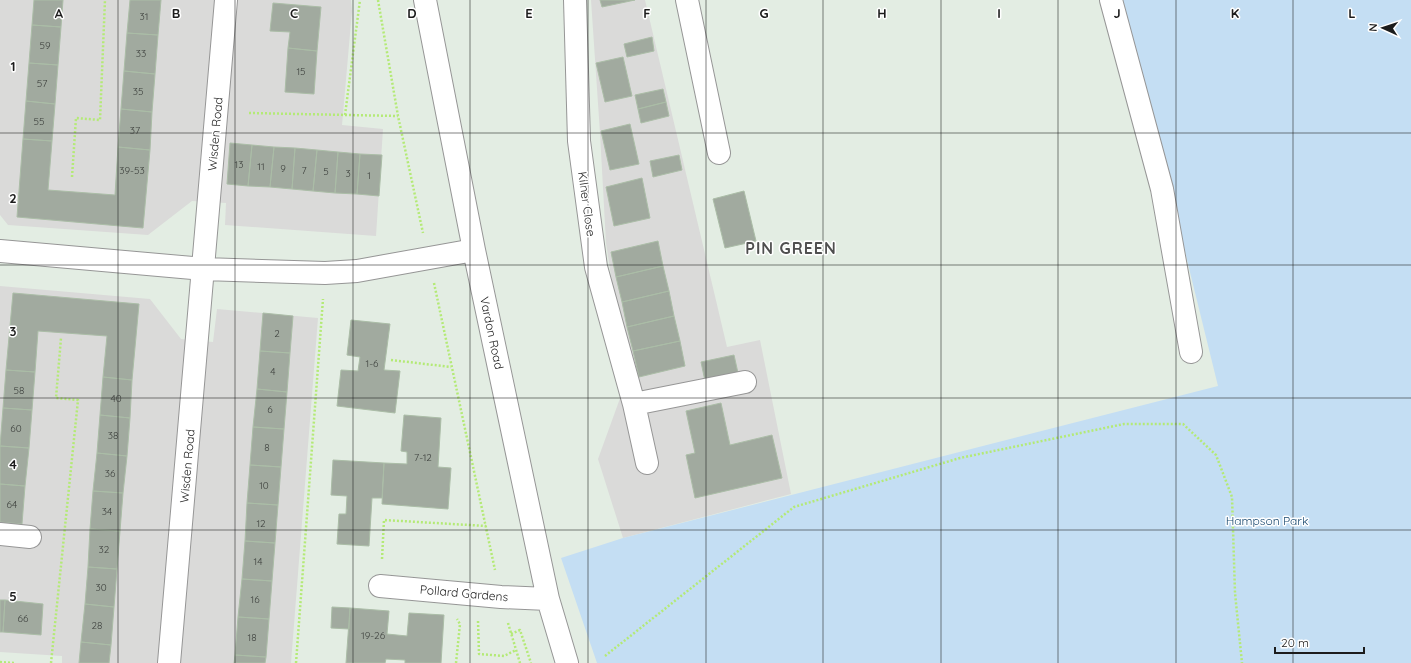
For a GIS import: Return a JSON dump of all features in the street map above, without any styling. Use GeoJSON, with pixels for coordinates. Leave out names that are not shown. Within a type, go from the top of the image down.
{"type":"FeatureCollection","features":[{"type":"Feature","properties":{"kind":"street","name":"Wisden Road"},"geometry":{"type":"LineString","coordinates":[[169,663],[226,0]]}},
{"type":"Feature","properties":{"kind":"street","name":"Vardon Road"},"geometry":{"type":"LineString","coordinates":[[425,0],[474,250],[548,599],[567,663]]}},
{"type":"Feature","properties":{"kind":"street","name":"Kilner Close"},"geometry":{"type":"LineString","coordinates":[[575,0],[579,141],[596,267],[634,404],[647,464]]}},
{"type":"Feature","properties":{"kind":"street"},"geometry":{"type":"LineString","coordinates":[[687,0],[719,153]]}},
{"type":"Feature","properties":{"kind":"street"},"geometry":{"type":"LineString","coordinates":[[1111,0],[1162,189],[1191,352]]}},
{"type":"Feature","properties":{"kind":"street"},"geometry":{"type":"LineString","coordinates":[[0,251],[204,269],[325,273],[357,271],[474,250]]}},
{"type":"Feature","properties":{"kind":"street"},"geometry":{"type":"LineString","coordinates":[[634,404],[745,382]]}},
{"type":"Feature","properties":{"kind":"street"},"geometry":{"type":"LineString","coordinates":[[0,534],[30,537]]}},
{"type":"Feature","properties":{"kind":"street","name":"Pollard Gardens"},"geometry":{"type":"LineString","coordinates":[[380,586],[501,597],[548,599]]}},
{"type":"Feature","properties":{"kind":"path"},"geometry":{"type":"LineString","coordinates":[[72,177],[76,118],[100,120],[105,0]]}},
{"type":"Feature","properties":{"kind":"path"},"geometry":{"type":"LineString","coordinates":[[345,115],[360,0]]}},
{"type":"Feature","properties":{"kind":"path"},"geometry":{"type":"LineString","coordinates":[[378,0],[398,116],[424,239]]}},
{"type":"Feature","properties":{"kind":"path"},"geometry":{"type":"LineString","coordinates":[[249,113],[398,116]]}},
{"type":"Feature","properties":{"kind":"path"},"geometry":{"type":"LineString","coordinates":[[296,663],[325,273]]}},
{"type":"Feature","properties":{"kind":"path"},"geometry":{"type":"LineString","coordinates":[[434,282],[501,597],[520,663]]}},
{"type":"Feature","properties":{"kind":"path"},"geometry":{"type":"LineString","coordinates":[[51,663],[78,400],[56,398],[61,338]]}},
{"type":"Feature","properties":{"kind":"path"},"geometry":{"type":"LineString","coordinates":[[391,360],[451,367]]}},
{"type":"Feature","properties":{"kind":"path"},"geometry":{"type":"LineString","coordinates":[[605,656],[794,507],[960,458],[1124,424],[1183,424],[1216,455],[1232,497],[1235,593],[1242,663]]}},
{"type":"Feature","properties":{"kind":"path"},"geometry":{"type":"LineString","coordinates":[[380,586],[384,520],[486,526]]}},
{"type":"Feature","properties":{"kind":"path"},"geometry":{"type":"LineString","coordinates":[[478,614],[479,654],[504,656],[516,650]]}},
{"type":"Feature","properties":{"kind":"path"},"geometry":{"type":"LineString","coordinates":[[454,615],[460,624],[456,663]]}},
{"type":"Feature","properties":{"kind":"path"},"geometry":{"type":"LineString","coordinates":[[511,634],[520,630],[531,663]]}},
{"type":"Feature","properties":{"kind":"path"},"geometry":{"type":"LineString","coordinates":[[0,662],[14,663]]}},
{"type":"Feature","properties":{"kind":"shaded area"},"geometry":{"type":"Polygon","coordinates":[[[0,0],[351,0],[352,11],[342,125],[383,129],[376,236],[225,225],[226,203],[192,201],[148,235],[8,225],[0,215],[0,0]]]}},
{"type":"Feature","properties":{"kind":"shaded area"},"geometry":{"type":"Polygon","coordinates":[[[591,0],[645,0],[727,347],[760,340],[791,494],[623,538],[598,459],[631,368],[614,295],[606,243],[591,0]]]}},
{"type":"Feature","properties":{"kind":"shaded area"},"geometry":{"type":"Polygon","coordinates":[[[0,286],[150,299],[181,339],[213,342],[217,309],[318,318],[291,663],[62,663],[62,656],[0,652],[0,286]]]}},
{"type":"Feature","properties":{"kind":"green space","name":"Hampson Park"},"geometry":{"type":"Polygon","coordinates":[[[1123,0],[1411,0],[1411,663],[597,663],[561,558],[623,538],[1218,386],[1123,0]]]}},
{"type":"Feature","properties":{"kind":"building"},"geometry":{"type":"Polygon","coordinates":[[[34,0],[63,0],[61,27],[32,25],[34,0]]]}},
{"type":"Feature","properties":{"kind":"building"},"geometry":{"type":"Polygon","coordinates":[[[130,0],[161,0],[158,35],[127,33],[130,0]]]}},
{"type":"Feature","properties":{"kind":"building"},"geometry":{"type":"Polygon","coordinates":[[[600,0],[635,0],[602,7],[600,0]]]}},
{"type":"Feature","properties":{"kind":"building"},"geometry":{"type":"Polygon","coordinates":[[[273,3],[321,7],[317,51],[288,48],[290,32],[270,31],[273,3]]]}},
{"type":"Feature","properties":{"kind":"building"},"geometry":{"type":"Polygon","coordinates":[[[32,25],[61,27],[58,65],[29,63],[32,25]]]}},
{"type":"Feature","properties":{"kind":"building"},"geometry":{"type":"Polygon","coordinates":[[[127,33],[158,35],[155,74],[124,71],[127,33]]]}},
{"type":"Feature","properties":{"kind":"building"},"geometry":{"type":"Polygon","coordinates":[[[652,37],[654,51],[627,57],[624,44],[652,37]]]}},
{"type":"Feature","properties":{"kind":"building"},"geometry":{"type":"Polygon","coordinates":[[[288,48],[317,51],[314,94],[285,92],[288,48]]]}},
{"type":"Feature","properties":{"kind":"building"},"geometry":{"type":"Polygon","coordinates":[[[623,57],[632,96],[605,102],[596,63],[623,57]]]}},
{"type":"Feature","properties":{"kind":"building"},"geometry":{"type":"Polygon","coordinates":[[[29,63],[58,65],[55,104],[26,101],[29,63]]]}},
{"type":"Feature","properties":{"kind":"building"},"geometry":{"type":"Polygon","coordinates":[[[124,71],[155,74],[152,112],[121,109],[124,71]]]}},
{"type":"Feature","properties":{"kind":"building"},"geometry":{"type":"Polygon","coordinates":[[[663,89],[666,102],[638,109],[635,95],[663,89]]]}},
{"type":"Feature","properties":{"kind":"building"},"geometry":{"type":"Polygon","coordinates":[[[26,101],[55,104],[52,141],[23,139],[26,101]]]}},
{"type":"Feature","properties":{"kind":"building"},"geometry":{"type":"Polygon","coordinates":[[[666,102],[669,116],[641,123],[638,109],[666,102]]]}},
{"type":"Feature","properties":{"kind":"building"},"geometry":{"type":"Polygon","coordinates":[[[121,109],[152,112],[150,150],[118,147],[121,109]]]}},
{"type":"Feature","properties":{"kind":"building"},"geometry":{"type":"Polygon","coordinates":[[[630,124],[639,164],[610,170],[601,131],[630,124]]]}},
{"type":"Feature","properties":{"kind":"building"},"geometry":{"type":"Polygon","coordinates":[[[23,139],[52,141],[48,190],[115,195],[118,147],[150,150],[143,228],[17,217],[23,139]]]}},
{"type":"Feature","properties":{"kind":"building"},"geometry":{"type":"Polygon","coordinates":[[[230,143],[252,145],[248,186],[227,184],[230,143]]]}},
{"type":"Feature","properties":{"kind":"building"},"geometry":{"type":"Polygon","coordinates":[[[252,145],[274,147],[270,187],[248,186],[252,145]]]}},
{"type":"Feature","properties":{"kind":"building"},"geometry":{"type":"Polygon","coordinates":[[[274,147],[295,148],[292,189],[270,187],[274,147]]]}},
{"type":"Feature","properties":{"kind":"building"},"geometry":{"type":"Polygon","coordinates":[[[295,148],[317,150],[313,191],[292,189],[295,148]]]}},
{"type":"Feature","properties":{"kind":"building"},"geometry":{"type":"Polygon","coordinates":[[[317,150],[338,152],[335,193],[313,191],[317,150]]]}},
{"type":"Feature","properties":{"kind":"building"},"geometry":{"type":"Polygon","coordinates":[[[338,152],[360,154],[357,194],[335,193],[338,152]]]}},
{"type":"Feature","properties":{"kind":"building"},"geometry":{"type":"Polygon","coordinates":[[[360,154],[382,155],[379,196],[357,194],[360,154]]]}},
{"type":"Feature","properties":{"kind":"building"},"geometry":{"type":"Polygon","coordinates":[[[679,155],[682,170],[653,177],[650,161],[679,155]]]}},
{"type":"Feature","properties":{"kind":"building"},"geometry":{"type":"Polygon","coordinates":[[[642,178],[650,218],[614,226],[606,187],[642,178]]]}},
{"type":"Feature","properties":{"kind":"building"},"geometry":{"type":"Polygon","coordinates":[[[744,191],[756,241],[725,248],[713,199],[744,191]]]}},
{"type":"Feature","properties":{"kind":"building"},"geometry":{"type":"Polygon","coordinates":[[[658,241],[663,266],[616,277],[611,252],[658,241]]]}},
{"type":"Feature","properties":{"kind":"building"},"geometry":{"type":"Polygon","coordinates":[[[663,266],[669,291],[622,302],[616,277],[663,266]]]}},
{"type":"Feature","properties":{"kind":"building"},"geometry":{"type":"Polygon","coordinates":[[[669,291],[674,316],[627,327],[622,302],[669,291]]]}},
{"type":"Feature","properties":{"kind":"building"},"geometry":{"type":"Polygon","coordinates":[[[13,293],[139,304],[132,380],[103,377],[107,336],[38,331],[35,372],[6,370],[13,293]]]}},
{"type":"Feature","properties":{"kind":"building"},"geometry":{"type":"Polygon","coordinates":[[[263,313],[293,316],[290,353],[260,351],[263,313]]]}},
{"type":"Feature","properties":{"kind":"building"},"geometry":{"type":"Polygon","coordinates":[[[674,316],[680,341],[633,351],[627,327],[674,316]]]}},
{"type":"Feature","properties":{"kind":"building"},"geometry":{"type":"Polygon","coordinates":[[[351,320],[390,324],[384,370],[400,371],[395,413],[337,406],[341,370],[358,371],[360,357],[347,355],[351,320]]]}},
{"type":"Feature","properties":{"kind":"building"},"geometry":{"type":"Polygon","coordinates":[[[680,341],[685,366],[639,377],[633,351],[680,341]]]}},
{"type":"Feature","properties":{"kind":"building"},"geometry":{"type":"Polygon","coordinates":[[[260,351],[290,353],[287,392],[257,389],[260,351]]]}},
{"type":"Feature","properties":{"kind":"building"},"geometry":{"type":"Polygon","coordinates":[[[734,355],[738,373],[705,381],[701,362],[734,355]]]}},
{"type":"Feature","properties":{"kind":"building"},"geometry":{"type":"Polygon","coordinates":[[[6,370],[35,372],[32,410],[3,408],[6,370]]]}},
{"type":"Feature","properties":{"kind":"building"},"geometry":{"type":"Polygon","coordinates":[[[103,377],[132,380],[130,418],[100,415],[103,377]]]}},
{"type":"Feature","properties":{"kind":"building"},"geometry":{"type":"Polygon","coordinates":[[[257,389],[287,392],[284,429],[253,427],[257,389]]]}},
{"type":"Feature","properties":{"kind":"building"},"geometry":{"type":"Polygon","coordinates":[[[721,403],[730,445],[772,435],[782,478],[695,498],[686,455],[695,453],[686,411],[721,403]]]}},
{"type":"Feature","properties":{"kind":"building"},"geometry":{"type":"Polygon","coordinates":[[[3,408],[32,410],[29,448],[0,446],[3,408]]]}},
{"type":"Feature","properties":{"kind":"building"},"geometry":{"type":"Polygon","coordinates":[[[100,415],[130,418],[127,456],[97,453],[100,415]]]}},
{"type":"Feature","properties":{"kind":"building"},"geometry":{"type":"Polygon","coordinates":[[[404,415],[441,418],[438,467],[451,468],[448,509],[382,504],[384,463],[407,464],[407,452],[401,451],[404,415]]]}},
{"type":"Feature","properties":{"kind":"building"},"geometry":{"type":"Polygon","coordinates":[[[253,427],[284,429],[281,467],[250,465],[253,427]]]}},
{"type":"Feature","properties":{"kind":"building"},"geometry":{"type":"Polygon","coordinates":[[[0,446],[29,448],[25,486],[0,484],[0,446]]]}},
{"type":"Feature","properties":{"kind":"building"},"geometry":{"type":"Polygon","coordinates":[[[97,453],[127,456],[123,493],[93,491],[97,453]]]}},
{"type":"Feature","properties":{"kind":"building"},"geometry":{"type":"Polygon","coordinates":[[[333,460],[384,463],[382,498],[372,498],[369,546],[337,544],[339,514],[346,514],[347,496],[331,495],[333,460]]]}},
{"type":"Feature","properties":{"kind":"building"},"geometry":{"type":"Polygon","coordinates":[[[250,465],[281,467],[278,505],[247,503],[250,465]]]}},
{"type":"Feature","properties":{"kind":"building"},"geometry":{"type":"Polygon","coordinates":[[[0,484],[25,486],[22,524],[0,522],[0,484]]]}},
{"type":"Feature","properties":{"kind":"building"},"geometry":{"type":"Polygon","coordinates":[[[93,491],[123,493],[120,531],[90,529],[93,491]]]}},
{"type":"Feature","properties":{"kind":"building"},"geometry":{"type":"Polygon","coordinates":[[[247,503],[278,505],[275,543],[245,541],[247,503]]]}},
{"type":"Feature","properties":{"kind":"building"},"geometry":{"type":"Polygon","coordinates":[[[90,529],[120,531],[117,569],[88,567],[90,529]]]}},
{"type":"Feature","properties":{"kind":"building"},"geometry":{"type":"Polygon","coordinates":[[[245,541],[275,543],[272,581],[242,579],[245,541]]]}},
{"type":"Feature","properties":{"kind":"building"},"geometry":{"type":"Polygon","coordinates":[[[88,567],[117,569],[114,607],[85,604],[88,567]]]}},
{"type":"Feature","properties":{"kind":"building"},"geometry":{"type":"Polygon","coordinates":[[[242,579],[272,581],[269,619],[238,617],[242,579]]]}},
{"type":"Feature","properties":{"kind":"building"},"geometry":{"type":"Polygon","coordinates":[[[0,600],[5,600],[3,632],[0,632],[0,600]]]}},
{"type":"Feature","properties":{"kind":"building"},"geometry":{"type":"Polygon","coordinates":[[[5,600],[43,604],[41,635],[3,632],[5,600]]]}},
{"type":"Feature","properties":{"kind":"building"},"geometry":{"type":"Polygon","coordinates":[[[85,604],[114,607],[111,645],[81,642],[85,604]]]}},
{"type":"Feature","properties":{"kind":"building"},"geometry":{"type":"Polygon","coordinates":[[[332,607],[350,608],[349,629],[331,628],[332,607]]]}},
{"type":"Feature","properties":{"kind":"building"},"geometry":{"type":"Polygon","coordinates":[[[350,608],[389,611],[387,634],[407,636],[409,613],[444,615],[441,663],[405,663],[405,660],[386,659],[385,663],[346,663],[350,608]]]}},
{"type":"Feature","properties":{"kind":"building"},"geometry":{"type":"Polygon","coordinates":[[[238,617],[269,619],[266,657],[235,655],[238,617]]]}},
{"type":"Feature","properties":{"kind":"building"},"geometry":{"type":"Polygon","coordinates":[[[81,642],[111,645],[109,663],[79,663],[81,642]]]}},
{"type":"Feature","properties":{"kind":"building"},"geometry":{"type":"Polygon","coordinates":[[[235,655],[266,657],[265,663],[234,663],[235,655]]]}},
{"type":"Feature","properties":{"kind":"district","name":"PIN GREEN"},"geometry":{"type":"Point","coordinates":[791,248]}}]}
